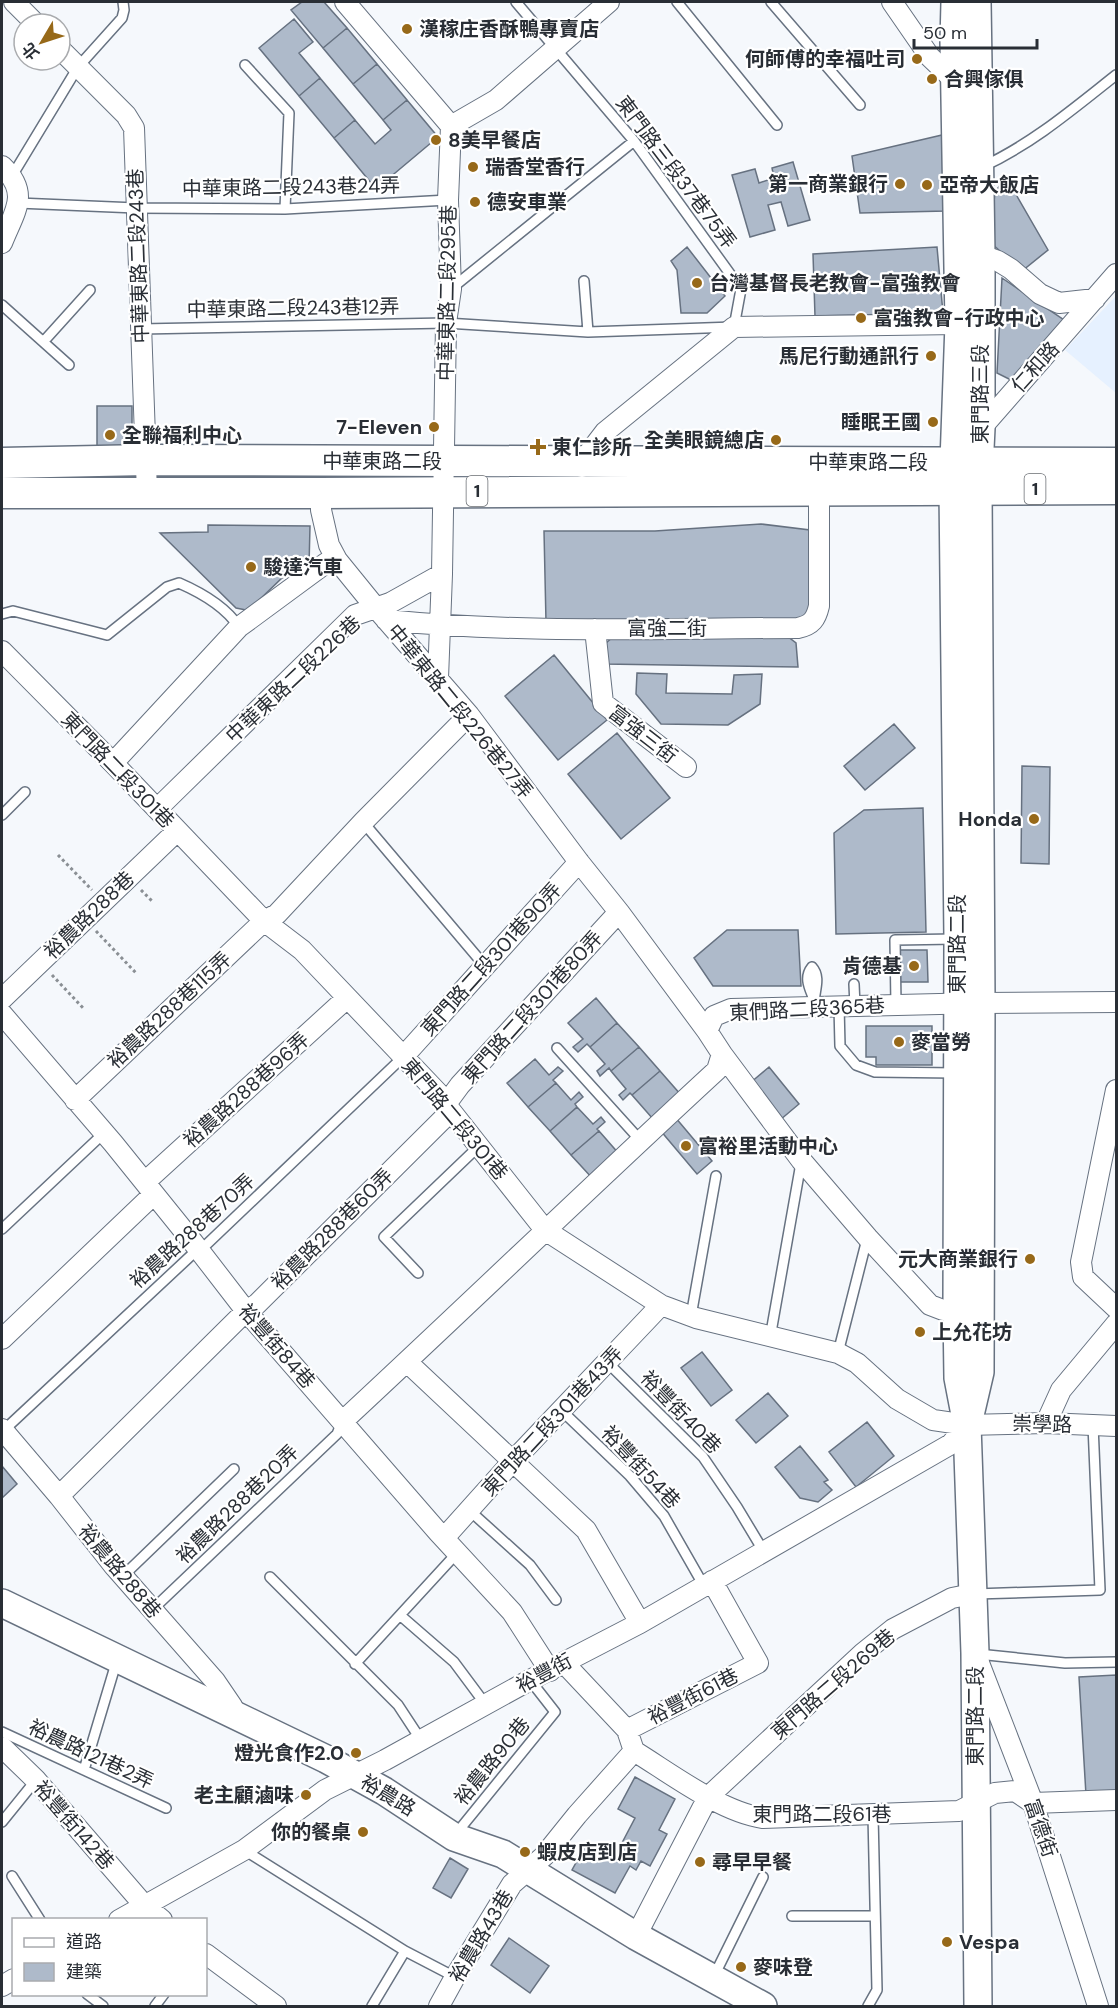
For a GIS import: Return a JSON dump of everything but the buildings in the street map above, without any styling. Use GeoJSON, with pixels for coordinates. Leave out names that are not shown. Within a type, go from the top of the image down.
{"type":"FeatureCollection","features":[{"type":"Feature","properties":{"kind":"main road","name":"東門路三段"},"geometry":{"type":"LineString","coordinates":[[955,2],[980,168],[981,428],[966,476]]}},
{"type":"Feature","properties":{"kind":"main road","name":"東門路三段"},"geometry":{"type":"LineString","coordinates":[[966,476],[959,324],[966,80],[977,2]]}},
{"type":"Feature","properties":{"kind":"main road","name":"中華東路二段"},"geometry":{"type":"LineString","coordinates":[[2,463],[146,460],[445,461],[582,477],[819,490],[966,476]]}},
{"type":"Feature","properties":{"kind":"main road","name":"1"},"geometry":{"type":"LineString","coordinates":[[966,476],[1116,463]]}},
{"type":"Feature","properties":{"kind":"main road","name":"中華東路二段"},"geometry":{"type":"LineString","coordinates":[[2,493],[443,492],[582,477],[966,476]]}},
{"type":"Feature","properties":{"kind":"main road","name":"1"},"geometry":{"type":"LineString","coordinates":[[966,476],[1116,489]]}},
{"type":"Feature","properties":{"kind":"main road","name":"東門路二段"},"geometry":{"type":"LineString","coordinates":[[966,476],[958,939],[969,1003],[957,1073],[957,1310],[958,1378],[967,1425],[975,1653],[978,2007]]}},
{"type":"Feature","properties":{"kind":"main road","name":"東門路二段"},"geometry":{"type":"LineString","coordinates":[[966,476],[969,1003],[980,1372],[967,1425]]}},
{"type":"Feature","properties":{"kind":"main road","name":"裕農路"},"geometry":{"type":"LineString","coordinates":[[2,1603],[304,1748],[384,1791],[454,1837],[502,1854],[636,1936],[764,2007]]}},
{"type":"Feature","properties":{"kind":"street"},"geometry":{"type":"LineString","coordinates":[[345,2],[451,126],[496,100],[609,2]]}},
{"type":"Feature","properties":{"kind":"street"},"geometry":{"type":"LineString","coordinates":[[892,2],[930,57],[966,80]]}},
{"type":"Feature","properties":{"kind":"street","name":"中華東路二段243巷"},"geometry":{"type":"LineString","coordinates":[[72,61],[126,115],[134,129],[147,493]]}},
{"type":"Feature","properties":{"kind":"street","name":"中華東路二段295巷"},"geometry":{"type":"LineString","coordinates":[[445,461],[446,323],[451,289],[448,200],[451,126]]}},
{"type":"Feature","properties":{"kind":"street"},"geometry":{"type":"LineString","coordinates":[[2,243],[18,203],[18,188],[7,171]]}},
{"type":"Feature","properties":{"kind":"street"},"geometry":{"type":"LineString","coordinates":[[981,255],[1011,269],[1040,294],[1059,303],[1095,299]]}},
{"type":"Feature","properties":{"kind":"street","name":"仁和路"},"geometry":{"type":"LineString","coordinates":[[981,428],[1116,274]]}},
{"type":"Feature","properties":{"kind":"street"},"geometry":{"type":"LineString","coordinates":[[582,477],[604,432],[734,327],[959,324]]}},
{"type":"Feature","properties":{"kind":"street"},"geometry":{"type":"LineString","coordinates":[[438,678],[445,461]]}},
{"type":"Feature","properties":{"kind":"street","name":"富強二街"},"geometry":{"type":"LineString","coordinates":[[381,614],[441,626],[595,629],[798,628],[808,626],[816,618],[819,606],[819,490]]}},
{"type":"Feature","properties":{"kind":"street","name":"中華東路二段226巷27弄"},"geometry":{"type":"LineString","coordinates":[[321,494],[321,510],[329,545],[337,560],[469,715],[707,1031]]}},
{"type":"Feature","properties":{"kind":"street"},"geometry":{"type":"LineString","coordinates":[[113,763],[239,627],[327,563],[337,560]]}},
{"type":"Feature","properties":{"kind":"street","name":"中華東路二段226巷"},"geometry":{"type":"LineString","coordinates":[[156,809],[356,615],[381,614],[390,603],[442,574]]}},
{"type":"Feature","properties":{"kind":"street","name":"富強三街"},"geometry":{"type":"LineString","coordinates":[[595,629],[603,703],[686,766]]}},
{"type":"Feature","properties":{"kind":"street","name":"東門路二段301巷"},"geometry":{"type":"LineString","coordinates":[[2,651],[264,921],[303,950],[439,1094],[545,1230],[660,1305],[770,1338],[838,1353],[857,1363],[897,1399],[933,1420],[967,1425]]}},
{"type":"Feature","properties":{"kind":"street","name":"裕農路288巷115弄"},"geometry":{"type":"LineString","coordinates":[[75,1100],[264,921],[277,914],[363,822],[469,715]]}},
{"type":"Feature","properties":{"kind":"street","name":"裕農路288巷"},"geometry":{"type":"LineString","coordinates":[[3,993],[40,963],[177,831]]}},
{"type":"Feature","properties":{"kind":"street","name":"東門路二段301巷90弄"},"geometry":{"type":"LineString","coordinates":[[403,1057],[579,862]]}},
{"type":"Feature","properties":{"kind":"street","name":"東門路二段301巷80弄"},"geometry":{"type":"LineString","coordinates":[[448,1107],[460,1085],[619,912]]}},
{"type":"Feature","properties":{"kind":"street","name":"裕農路288巷96弄"},"geometry":{"type":"LineString","coordinates":[[2,1339],[149,1188],[347,998]]}},
{"type":"Feature","properties":{"kind":"street","name":"東們路二段365巷"},"geometry":{"type":"LineString","coordinates":[[957,1310],[943,1310],[930,1305],[801,1160],[707,1031],[714,1016],[731,1010],[814,1002],[847,1006],[1116,1002]]}},
{"type":"Feature","properties":{"kind":"street","name":"裕豐街84巷"},"geometry":{"type":"LineString","coordinates":[[2,1014],[104,1132],[246,1311],[444,1538],[512,1612],[557,1667]]}},
{"type":"Feature","properties":{"kind":"street"},"geometry":{"type":"LineString","coordinates":[[343,1421],[717,1070],[722,1054]]}},
{"type":"Feature","properties":{"kind":"street"},"geometry":{"type":"LineString","coordinates":[[1116,1090],[1081,1262],[1083,1277],[1116,1308]]}},
{"type":"Feature","properties":{"kind":"street","name":"裕農路288巷60弄"},"geometry":{"type":"LineString","coordinates":[[59,1496],[246,1311],[256,1304],[448,1107]]}},
{"type":"Feature","properties":{"kind":"street","name":"東門路二段301巷43弄"},"geometry":{"type":"LineString","coordinates":[[444,1538],[660,1305]]}},
{"type":"Feature","properties":{"kind":"street"},"geometry":{"type":"LineString","coordinates":[[1046,1423],[1061,1390],[1116,1324]]}},
{"type":"Feature","properties":{"kind":"street"},"geometry":{"type":"LineString","coordinates":[[407,1362],[586,1530],[640,1623]]}},
{"type":"Feature","properties":{"kind":"street","name":"崇學路"},"geometry":{"type":"LineString","coordinates":[[967,1425],[1046,1423],[1116,1426]]}},
{"type":"Feature","properties":{"kind":"street","name":"裕豐街"},"geometry":{"type":"LineString","coordinates":[[122,1918],[244,1850],[325,1790],[640,1623],[951,1444],[967,1425]]}},
{"type":"Feature","properties":{"kind":"street","name":"裕農路288巷"},"geometry":{"type":"LineString","coordinates":[[2,1430],[123,1576],[215,1682],[236,1715]]}},
{"type":"Feature","properties":{"kind":"street","name":"裕豐街61巷"},"geometry":{"type":"LineString","coordinates":[[557,1667],[627,1730],[758,1663],[708,1584]]}},
{"type":"Feature","properties":{"kind":"street","name":"東門路二段269巷"},"geometry":{"type":"LineString","coordinates":[[636,1936],[708,1797],[863,1653],[893,1629],[951,1598],[972,1594]]}},
{"type":"Feature","properties":{"kind":"street","name":"富德街"},"geometry":{"type":"LineString","coordinates":[[975,1653],[1033,1803],[1098,2007]]}},
{"type":"Feature","properties":{"kind":"street"},"geometry":{"type":"LineString","coordinates":[[627,1730],[634,1751]]}},
{"type":"Feature","properties":{"kind":"street","name":"裕豐街142巷"},"geometry":{"type":"LineString","coordinates":[[2,1747],[36,1780],[144,1905],[160,1918]]}},
{"type":"Feature","properties":{"kind":"street","name":"東門路二段61巷"},"geometry":{"type":"LineString","coordinates":[[634,1751],[708,1797],[747,1816],[763,1818],[959,1811],[995,1794],[1015,1791],[1033,1803]]}},
{"type":"Feature","properties":{"kind":"street","name":"裕農路43巷"},"geometry":{"type":"LineString","coordinates":[[439,2007],[512,1884],[544,1856],[634,1751]]}},
{"type":"Feature","properties":{"kind":"street"},"geometry":{"type":"LineString","coordinates":[[1033,1803],[1116,1800]]}},
{"type":"Feature","properties":{"kind":"street"},"geometry":{"type":"LineString","coordinates":[[207,1955],[276,2007]]}},
{"type":"Feature","properties":{"kind":"lane"},"geometry":{"type":"LineString","coordinates":[[7,171],[78,67],[122,18],[123,2]]}},
{"type":"Feature","properties":{"kind":"lane","name":"東門路三段37巷75弄"},"geometry":{"type":"LineString","coordinates":[[516,2],[634,141],[741,289],[734,327]]}},
{"type":"Feature","properties":{"kind":"lane"},"geometry":{"type":"LineString","coordinates":[[677,2],[777,125]]}},
{"type":"Feature","properties":{"kind":"lane"},"geometry":{"type":"LineString","coordinates":[[771,2],[860,105]]}},
{"type":"Feature","properties":{"kind":"lane"},"geometry":{"type":"LineString","coordinates":[[245,65],[289,113],[285,209]]}},
{"type":"Feature","properties":{"kind":"lane"},"geometry":{"type":"LineString","coordinates":[[980,168],[1007,156],[1038,136],[1116,75]]}},
{"type":"Feature","properties":{"kind":"lane"},"geometry":{"type":"LineString","coordinates":[[451,289],[634,141]]}},
{"type":"Feature","properties":{"kind":"lane","name":"中華東路二段243巷24弄"},"geometry":{"type":"LineString","coordinates":[[18,203],[136,208],[285,209],[448,200]]}},
{"type":"Feature","properties":{"kind":"lane"},"geometry":{"type":"LineString","coordinates":[[584,280],[588,332]]}},
{"type":"Feature","properties":{"kind":"lane"},"geometry":{"type":"LineString","coordinates":[[44,341],[90,290]]}},
{"type":"Feature","properties":{"kind":"lane"},"geometry":{"type":"LineString","coordinates":[[2,304],[69,365]]}},
{"type":"Feature","properties":{"kind":"lane","name":"中華東路二段243巷12弄"},"geometry":{"type":"LineString","coordinates":[[141,329],[446,323],[588,332],[734,327]]}},
{"type":"Feature","properties":{"kind":"lane"},"geometry":{"type":"LineString","coordinates":[[2,614],[14,611],[107,635],[167,587],[179,583],[195,590],[230,613],[239,627]]}},
{"type":"Feature","properties":{"kind":"lane"},"geometry":{"type":"LineString","coordinates":[[2,815],[25,792]]}},
{"type":"Feature","properties":{"kind":"lane"},"geometry":{"type":"LineString","coordinates":[[363,822],[484,965]]}},
{"type":"Feature","properties":{"kind":"lane"},"geometry":{"type":"LineString","coordinates":[[896,1005],[896,940],[958,939]]}},
{"type":"Feature","properties":{"kind":"lane"},"geometry":{"type":"LineString","coordinates":[[854,984],[847,1006],[840,1046],[856,1065],[875,1072],[957,1073]]}},
{"type":"Feature","properties":{"kind":"lane"},"geometry":{"type":"LineString","coordinates":[[557,1048],[640,1140]]}},
{"type":"Feature","properties":{"kind":"lane","name":"裕農路288巷70弄"},"geometry":{"type":"LineString","coordinates":[[2,1430],[198,1249],[207,1244],[403,1057]]}},
{"type":"Feature","properties":{"kind":"lane"},"geometry":{"type":"LineString","coordinates":[[2,1229],[104,1132]]}},
{"type":"Feature","properties":{"kind":"lane"},"geometry":{"type":"LineString","coordinates":[[417,1273],[384,1237],[479,1146]]}},
{"type":"Feature","properties":{"kind":"lane"},"geometry":{"type":"LineString","coordinates":[[770,1338],[801,1160]]}},
{"type":"Feature","properties":{"kind":"lane"},"geometry":{"type":"LineString","coordinates":[[691,1316],[716,1176]]}},
{"type":"Feature","properties":{"kind":"lane"},"geometry":{"type":"LineString","coordinates":[[838,1353],[868,1238]]}},
{"type":"Feature","properties":{"kind":"lane","name":"裕豐街40巷"},"geometry":{"type":"LineString","coordinates":[[607,1362],[703,1457],[764,1552]]}},
{"type":"Feature","properties":{"kind":"lane","name":"裕豐街54巷"},"geometry":{"type":"LineString","coordinates":[[561,1410],[630,1476],[664,1516],[708,1584]]}},
{"type":"Feature","properties":{"kind":"lane","name":"裕農路288巷20弄"},"geometry":{"type":"LineString","coordinates":[[152,1610],[337,1434],[343,1421]]}},
{"type":"Feature","properties":{"kind":"lane"},"geometry":{"type":"LineString","coordinates":[[972,1594],[1100,1590],[1094,1425]]}},
{"type":"Feature","properties":{"kind":"lane"},"geometry":{"type":"LineString","coordinates":[[123,1576],[234,1469]]}},
{"type":"Feature","properties":{"kind":"lane"},"geometry":{"type":"LineString","coordinates":[[469,1510],[530,1565],[556,1600]]}},
{"type":"Feature","properties":{"kind":"lane"},"geometry":{"type":"LineString","coordinates":[[356,1664],[458,1553]]}},
{"type":"Feature","properties":{"kind":"lane"},"geometry":{"type":"LineString","coordinates":[[270,1577],[398,1705],[421,1740]]}},
{"type":"Feature","properties":{"kind":"lane"},"geometry":{"type":"LineString","coordinates":[[401,1616],[454,1662],[486,1705]]}},
{"type":"Feature","properties":{"kind":"lane"},"geometry":{"type":"LineString","coordinates":[[975,1653],[1065,1663],[1116,1662]]}},
{"type":"Feature","properties":{"kind":"lane"},"geometry":{"type":"LineString","coordinates":[[84,1770],[118,1658]]}},
{"type":"Feature","properties":{"kind":"lane","name":"裕農路90巷"},"geometry":{"type":"LineString","coordinates":[[454,1837],[555,1712],[530,1680]]}},
{"type":"Feature","properties":{"kind":"lane","name":"裕農路121巷2弄"},"geometry":{"type":"LineString","coordinates":[[2,1732],[166,1808]]}},
{"type":"Feature","properties":{"kind":"lane"},"geometry":{"type":"LineString","coordinates":[[2,1822],[36,1780]]}},
{"type":"Feature","properties":{"kind":"lane"},"geometry":{"type":"LineString","coordinates":[[867,2007],[877,1990],[873,1815]]}},
{"type":"Feature","properties":{"kind":"lane"},"geometry":{"type":"LineString","coordinates":[[244,1850],[405,1951],[455,1977]]}},
{"type":"Feature","properties":{"kind":"lane"},"geometry":{"type":"LineString","coordinates":[[12,1876],[39,1918]]}},
{"type":"Feature","properties":{"kind":"lane"},"geometry":{"type":"LineString","coordinates":[[713,1978],[763,1877]]}},
{"type":"Feature","properties":{"kind":"lane"},"geometry":{"type":"LineString","coordinates":[[792,1916],[875,1916]]}},
{"type":"Feature","properties":{"kind":"lane"},"geometry":{"type":"LineString","coordinates":[[372,2007],[405,1951]]}},
{"type":"Feature","properties":{"kind":"lane"},"geometry":{"type":"LineString","coordinates":[[88,1996],[103,2007]]}},
{"type":"Feature","properties":{"kind":"path"},"geometry":{"type":"LineString","coordinates":[[58,855],[104,902]]}},
{"type":"Feature","properties":{"kind":"path"},"geometry":{"type":"LineString","coordinates":[[85,919],[136,973]]}},
{"type":"Feature","properties":{"kind":"path"},"geometry":{"type":"LineString","coordinates":[[40,963],[84,1009]]}},
{"type":"Feature","properties":{"kind":"shaded area"},"geometry":{"type":"Polygon","coordinates":[[[1116,296],[1116,393],[1065,350],[1116,296]]]}},
{"type":"Feature","properties":{"kind":"place","name":"漢稼庄香酥鴨專賣店"},"geometry":{"type":"Point","coordinates":[407,29]}},
{"type":"Feature","properties":{"kind":"place","name":"何師傅的幸福吐司"},"geometry":{"type":"Point","coordinates":[917,59]}},
{"type":"Feature","properties":{"kind":"place","name":"合興傢俱"},"geometry":{"type":"Point","coordinates":[932,79]}},
{"type":"Feature","properties":{"kind":"place","name":"8美早餐店"},"geometry":{"type":"Point","coordinates":[436,140]}},
{"type":"Feature","properties":{"kind":"place","name":"瑞香堂香行"},"geometry":{"type":"Point","coordinates":[473,167]}},
{"type":"Feature","properties":{"kind":"place","name":"第一商業銀行"},"geometry":{"type":"Point","coordinates":[900,184]}},
{"type":"Feature","properties":{"kind":"place","name":"亞帝大飯店"},"geometry":{"type":"Point","coordinates":[927,185]}},
{"type":"Feature","properties":{"kind":"place","name":"德安車業"},"geometry":{"type":"Point","coordinates":[475,202]}},
{"type":"Feature","properties":{"kind":"place","name":"台灣基督長老教會-富強教會"},"geometry":{"type":"Point","coordinates":[697,283]}},
{"type":"Feature","properties":{"kind":"place","name":"富強教會-行政中心"},"geometry":{"type":"Point","coordinates":[861,318]}},
{"type":"Feature","properties":{"kind":"place","name":"馬尼行動通訊行"},"geometry":{"type":"Point","coordinates":[931,356]}},
{"type":"Feature","properties":{"kind":"place","name":"睡眠王國"},"geometry":{"type":"Point","coordinates":[933,422]}},
{"type":"Feature","properties":{"kind":"place","name":"7-Eleven"},"geometry":{"type":"Point","coordinates":[434,427]}},
{"type":"Feature","properties":{"kind":"place","name":"全聯福利中心"},"geometry":{"type":"Point","coordinates":[110,435]}},
{"type":"Feature","properties":{"kind":"place","name":"全美眼鏡總店"},"geometry":{"type":"Point","coordinates":[776,440]}},
{"type":"Feature","properties":{"kind":"place","name":"東仁診所"},"geometry":{"type":"Point","coordinates":[538,447]}},
{"type":"Feature","properties":{"kind":"place","name":"駿達汽車"},"geometry":{"type":"Point","coordinates":[251,567]}},
{"type":"Feature","properties":{"kind":"place","name":"Honda"},"geometry":{"type":"Point","coordinates":[1034,819]}},
{"type":"Feature","properties":{"kind":"place","name":"肯德基"},"geometry":{"type":"Point","coordinates":[914,966]}},
{"type":"Feature","properties":{"kind":"place","name":"麥當勞"},"geometry":{"type":"Point","coordinates":[899,1042]}},
{"type":"Feature","properties":{"kind":"place","name":"富裕里活動中心"},"geometry":{"type":"Point","coordinates":[686,1146]}},
{"type":"Feature","properties":{"kind":"place","name":"元大商業銀行"},"geometry":{"type":"Point","coordinates":[1030,1259]}},
{"type":"Feature","properties":{"kind":"place","name":"上允花坊"},"geometry":{"type":"Point","coordinates":[920,1332]}},
{"type":"Feature","properties":{"kind":"place","name":"燈光食作2.0"},"geometry":{"type":"Point","coordinates":[356,1753]}},
{"type":"Feature","properties":{"kind":"place","name":"老主顧滷味"},"geometry":{"type":"Point","coordinates":[306,1795]}},
{"type":"Feature","properties":{"kind":"place","name":"你的餐桌"},"geometry":{"type":"Point","coordinates":[363,1832]}},
{"type":"Feature","properties":{"kind":"place","name":"蝦皮店到店"},"geometry":{"type":"Point","coordinates":[525,1852]}},
{"type":"Feature","properties":{"kind":"place","name":"尋早早餐"},"geometry":{"type":"Point","coordinates":[700,1862]}},
{"type":"Feature","properties":{"kind":"place","name":"Vespa"},"geometry":{"type":"Point","coordinates":[947,1942]}},
{"type":"Feature","properties":{"kind":"place","name":"麥味登"},"geometry":{"type":"Point","coordinates":[741,1967]}}]}
